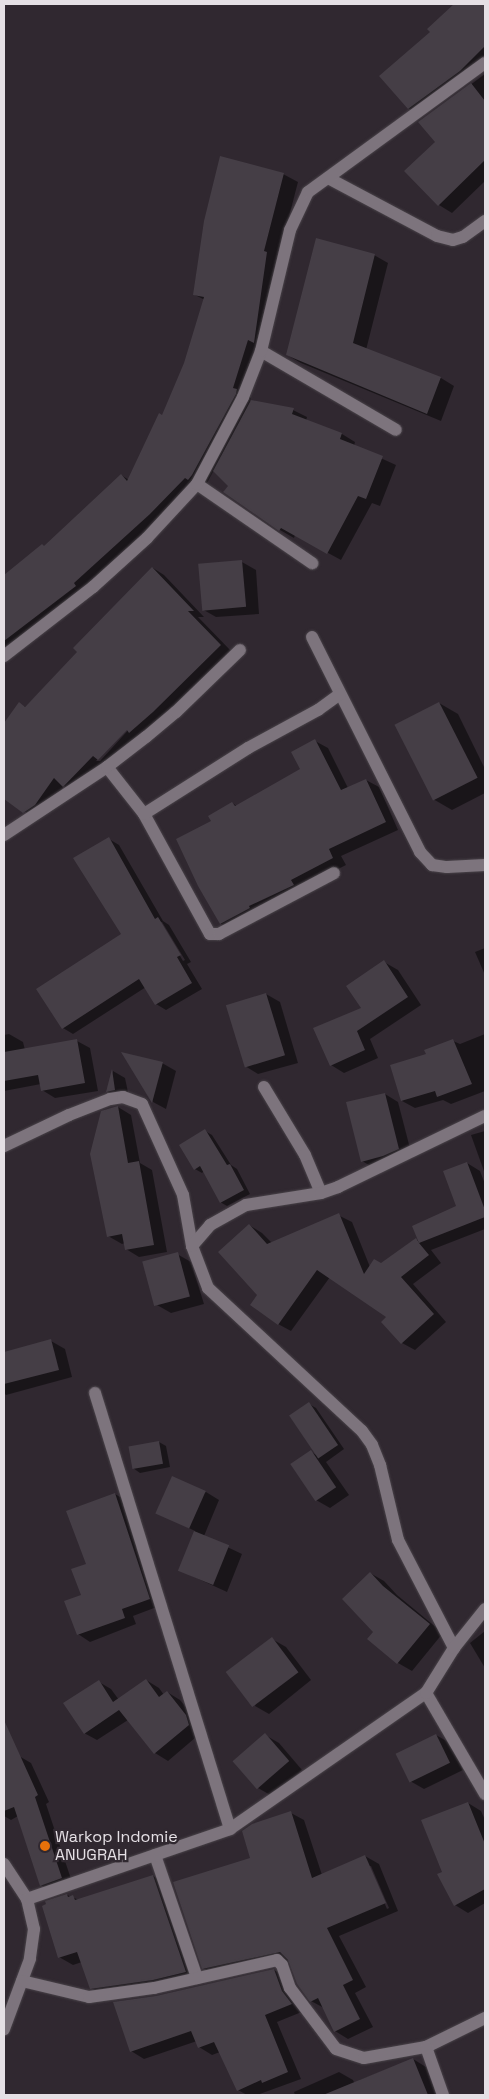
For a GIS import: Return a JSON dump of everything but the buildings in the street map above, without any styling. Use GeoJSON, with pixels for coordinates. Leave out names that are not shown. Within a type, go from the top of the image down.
{"type":"FeatureCollection","features":[{"type":"Feature","properties":{"kind":"street"},"geometry":{"type":"LineString","coordinates":[[4,656],[93,587],[147,538],[197,484],[235,412],[261,351],[290,230],[308,192],[485,63]]}},
{"type":"Feature","properties":{"kind":"street"},"geometry":{"type":"LineString","coordinates":[[328,178],[437,236],[453,240],[463,237],[485,221]]}},
{"type":"Feature","properties":{"kind":"street"},"geometry":{"type":"LineString","coordinates":[[261,351],[396,430]]}},
{"type":"Feature","properties":{"kind":"street"},"geometry":{"type":"LineString","coordinates":[[197,484],[312,563]]}},
{"type":"Feature","properties":{"kind":"street"},"geometry":{"type":"LineString","coordinates":[[312,637],[420,852],[432,865],[447,867],[485,865]]}},
{"type":"Feature","properties":{"kind":"street"},"geometry":{"type":"LineString","coordinates":[[4,835],[106,768],[176,712],[240,650]]}},
{"type":"Feature","properties":{"kind":"street"},"geometry":{"type":"LineString","coordinates":[[144,814],[248,748],[318,710],[340,694]]}},
{"type":"Feature","properties":{"kind":"street"},"geometry":{"type":"LineString","coordinates":[[106,768],[144,814],[210,934],[219,934],[334,873]]}},
{"type":"Feature","properties":{"kind":"street"},"geometry":{"type":"LineString","coordinates":[[264,1087],[304,1155],[321,1194]]}},
{"type":"Feature","properties":{"kind":"street"},"geometry":{"type":"LineString","coordinates":[[4,1146],[68,1115],[110,1099],[134,1099],[142,1104],[183,1195],[192,1246],[208,1288],[362,1431],[372,1445],[380,1465],[398,1540],[454,1648]]}},
{"type":"Feature","properties":{"kind":"street"},"geometry":{"type":"LineString","coordinates":[[192,1246],[210,1225],[246,1205],[321,1194],[451,1134],[485,1116]]}},
{"type":"Feature","properties":{"kind":"street"},"geometry":{"type":"LineString","coordinates":[[95,1392],[230,1829]]}},
{"type":"Feature","properties":{"kind":"street"},"geometry":{"type":"LineString","coordinates":[[27,1899],[230,1829],[426,1693],[454,1648],[485,1608]]}},
{"type":"Feature","properties":{"kind":"street"},"geometry":{"type":"LineString","coordinates":[[426,1693],[485,1794]]}},
{"type":"Feature","properties":{"kind":"street"},"geometry":{"type":"LineString","coordinates":[[155,1855],[196,1978]]}},
{"type":"Feature","properties":{"kind":"street"},"geometry":{"type":"LineString","coordinates":[[4,1864],[27,1899],[34,1929],[30,1960],[4,2029]]}},
{"type":"Feature","properties":{"kind":"street"},"geometry":{"type":"LineString","coordinates":[[22,1981],[89,1997],[154,1988],[277,1960],[282,1965],[290,1988],[336,2050],[364,2058],[426,2046],[485,2018]]}},
{"type":"Feature","properties":{"kind":"street"},"geometry":{"type":"LineString","coordinates":[[426,2046],[443,2095]]}},
{"type":"Feature","properties":{"kind":"place","name":"Warkop Indomie ANUGRAH"},"geometry":{"type":"Point","coordinates":[45,1846]}}]}
